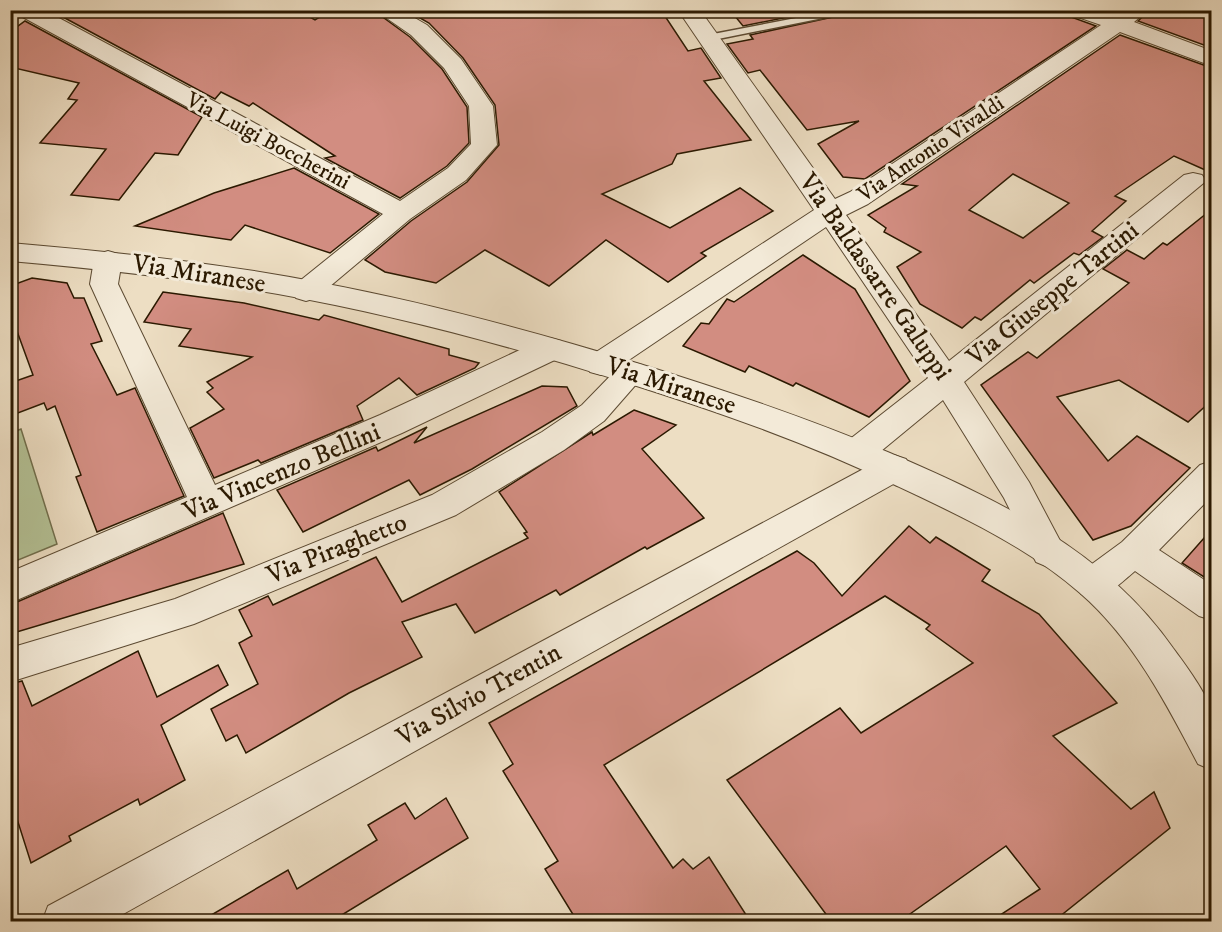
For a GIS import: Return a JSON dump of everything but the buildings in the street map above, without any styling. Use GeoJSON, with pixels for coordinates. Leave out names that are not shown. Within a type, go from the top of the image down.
{"type":"FeatureCollection","features":[{"type":"Feature","properties":{"kind":"street"},"geometry":{"type":"LineString","coordinates":[[306,291],[401,213],[457,174],[484,145],[482,106],[453,64],[419,30],[385,10]]}},
{"type":"Feature","properties":{"kind":"street","name":"Via Baldassarre Galuppi"},"geometry":{"type":"LineString","coordinates":[[689,10],[946,381],[1017,491],[1048,552]]}},
{"type":"Feature","properties":{"kind":"street"},"geometry":{"type":"LineString","coordinates":[[1080,10],[1212,58]]}},
{"type":"Feature","properties":{"kind":"street","name":"Via Antonio Vivaldi"},"geometry":{"type":"LineString","coordinates":[[616,368],[830,212],[859,198],[1138,10]]}},
{"type":"Feature","properties":{"kind":"street","name":"Via Luigi Boccherini"},"geometry":{"type":"LineString","coordinates":[[16,13],[401,213]]}},
{"type":"Feature","properties":{"kind":"street","name":"Via Giuseppe Tartini"},"geometry":{"type":"LineString","coordinates":[[857,452],[1194,181]]}},
{"type":"Feature","properties":{"kind":"street","name":"Via Miranese"},"geometry":{"type":"LineString","coordinates":[[10,252],[108,260],[377,304],[616,368],[743,409],[857,452],[975,508],[1094,583],[1147,642],[1174,683],[1212,751]]}},
{"type":"Feature","properties":{"kind":"street"},"geometry":{"type":"LineString","coordinates":[[108,260],[104,284],[207,504]]}},
{"type":"Feature","properties":{"kind":"street","name":"Via Vincenzo Bellini"},"geometry":{"type":"LineString","coordinates":[[10,588],[391,424],[550,349]]}},
{"type":"Feature","properties":{"kind":"street","name":"Via Piraghetto"},"geometry":{"type":"LineString","coordinates":[[10,665],[181,613],[444,505],[553,441],[593,413],[616,368]]}},
{"type":"Feature","properties":{"kind":"street","name":"Via Silvio Trentin"},"geometry":{"type":"LineString","coordinates":[[64,921],[894,468]]}},
{"type":"Feature","properties":{"kind":"street"},"geometry":{"type":"LineString","coordinates":[[1094,583],[1134,552],[1212,474]]}},
{"type":"Feature","properties":{"kind":"street"},"geometry":{"type":"LineString","coordinates":[[1134,552],[1212,605]]}},
{"type":"Feature","properties":{"kind":"lane"},"geometry":{"type":"LineString","coordinates":[[708,38],[858,10]]}},
{"type":"Feature","properties":{"kind":"green space"},"geometry":{"type":"Polygon","coordinates":[[[21,429],[57,544],[11,563],[11,433],[21,429]]]}}]}
